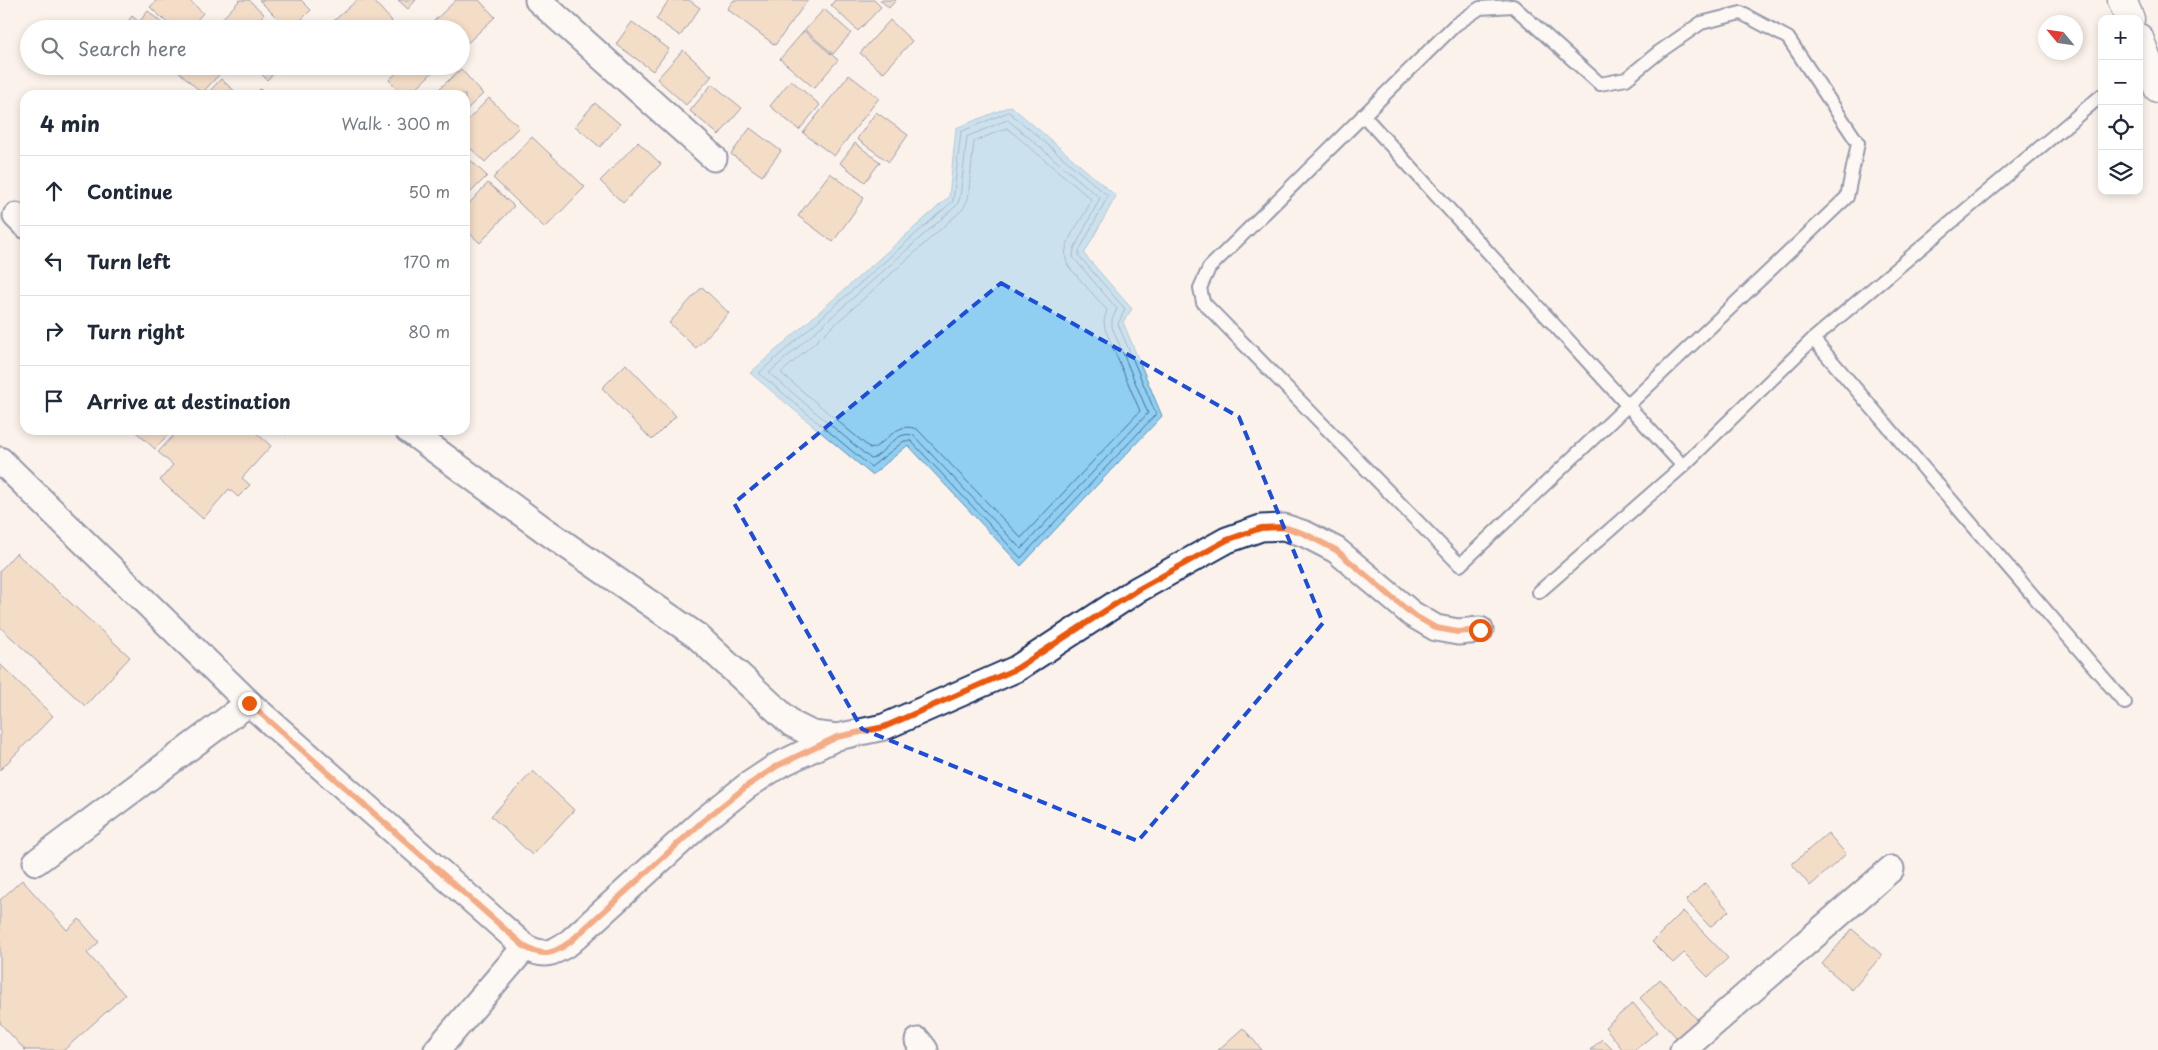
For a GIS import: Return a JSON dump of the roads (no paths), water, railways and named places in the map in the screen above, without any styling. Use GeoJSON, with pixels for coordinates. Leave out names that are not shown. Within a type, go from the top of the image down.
{"type":"FeatureCollection","features":[{"type":"Feature","properties":{"kind":"main road"},"geometry":{"type":"LineString","coordinates":[[2122,0],[2128,15]]}},
{"type":"Feature","properties":{"kind":"main road"},"geometry":{"type":"LineString","coordinates":[[2146,52],[2158,88]]}},
{"type":"Feature","properties":{"kind":"street"},"geometry":{"type":"LineString","coordinates":[[538,0],[714,158]]}},
{"type":"Feature","properties":{"kind":"street"},"geometry":{"type":"LineString","coordinates":[[415,435],[543,529],[697,636],[792,724],[812,734],[837,737]]}},
{"type":"Feature","properties":{"kind":"street"},"geometry":{"type":"LineString","coordinates":[[0,460],[249,703],[525,947],[536,953],[548,954],[558,950],[703,821],[747,786],[777,766],[837,737],[884,727],[1016,669],[1137,590],[1227,540],[1261,528],[1284,527],[1305,534],[1336,550],[1412,614],[1436,628],[1458,632],[1480,630]]}},
{"type":"Feature","properties":{"kind":"street"},"geometry":{"type":"LineString","coordinates":[[36,862],[249,703]]}},
{"type":"Feature","properties":{"kind":"street"},"geometry":{"type":"LineString","coordinates":[[1683,1050],[1891,870]]}},
{"type":"Feature","properties":{"kind":"street"},"geometry":{"type":"LineString","coordinates":[[437,1050],[525,947]]}},
{"type":"Feature","properties":{"kind":"lane"},"geometry":{"type":"LineString","coordinates":[[1513,6],[1600,84],[1626,79],[1659,52],[1701,22],[1741,13],[1788,38],[1858,143],[1847,196],[1460,564],[1203,302],[1200,288],[1209,268],[1363,116],[1456,25],[1480,8],[1513,6]]}},
{"type":"Feature","properties":{"kind":"lane"},"geometry":{"type":"LineString","coordinates":[[1539,592],[1683,466],[1813,339],[2098,98]]}},
{"type":"Feature","properties":{"kind":"lane"},"geometry":{"type":"LineString","coordinates":[[1363,116],[1683,466]]}},
{"type":"Feature","properties":{"kind":"lane"},"geometry":{"type":"LineString","coordinates":[[1813,339],[2125,703]]}},
{"type":"Feature","properties":{"kind":"water"},"geometry":{"type":"Polygon","coordinates":[[[1011,106],[1116,196],[1084,254],[1132,309],[1123,322],[1162,416],[1021,566],[908,445],[872,475],[750,373],[949,197],[956,128],[1011,106]]]}}]}
